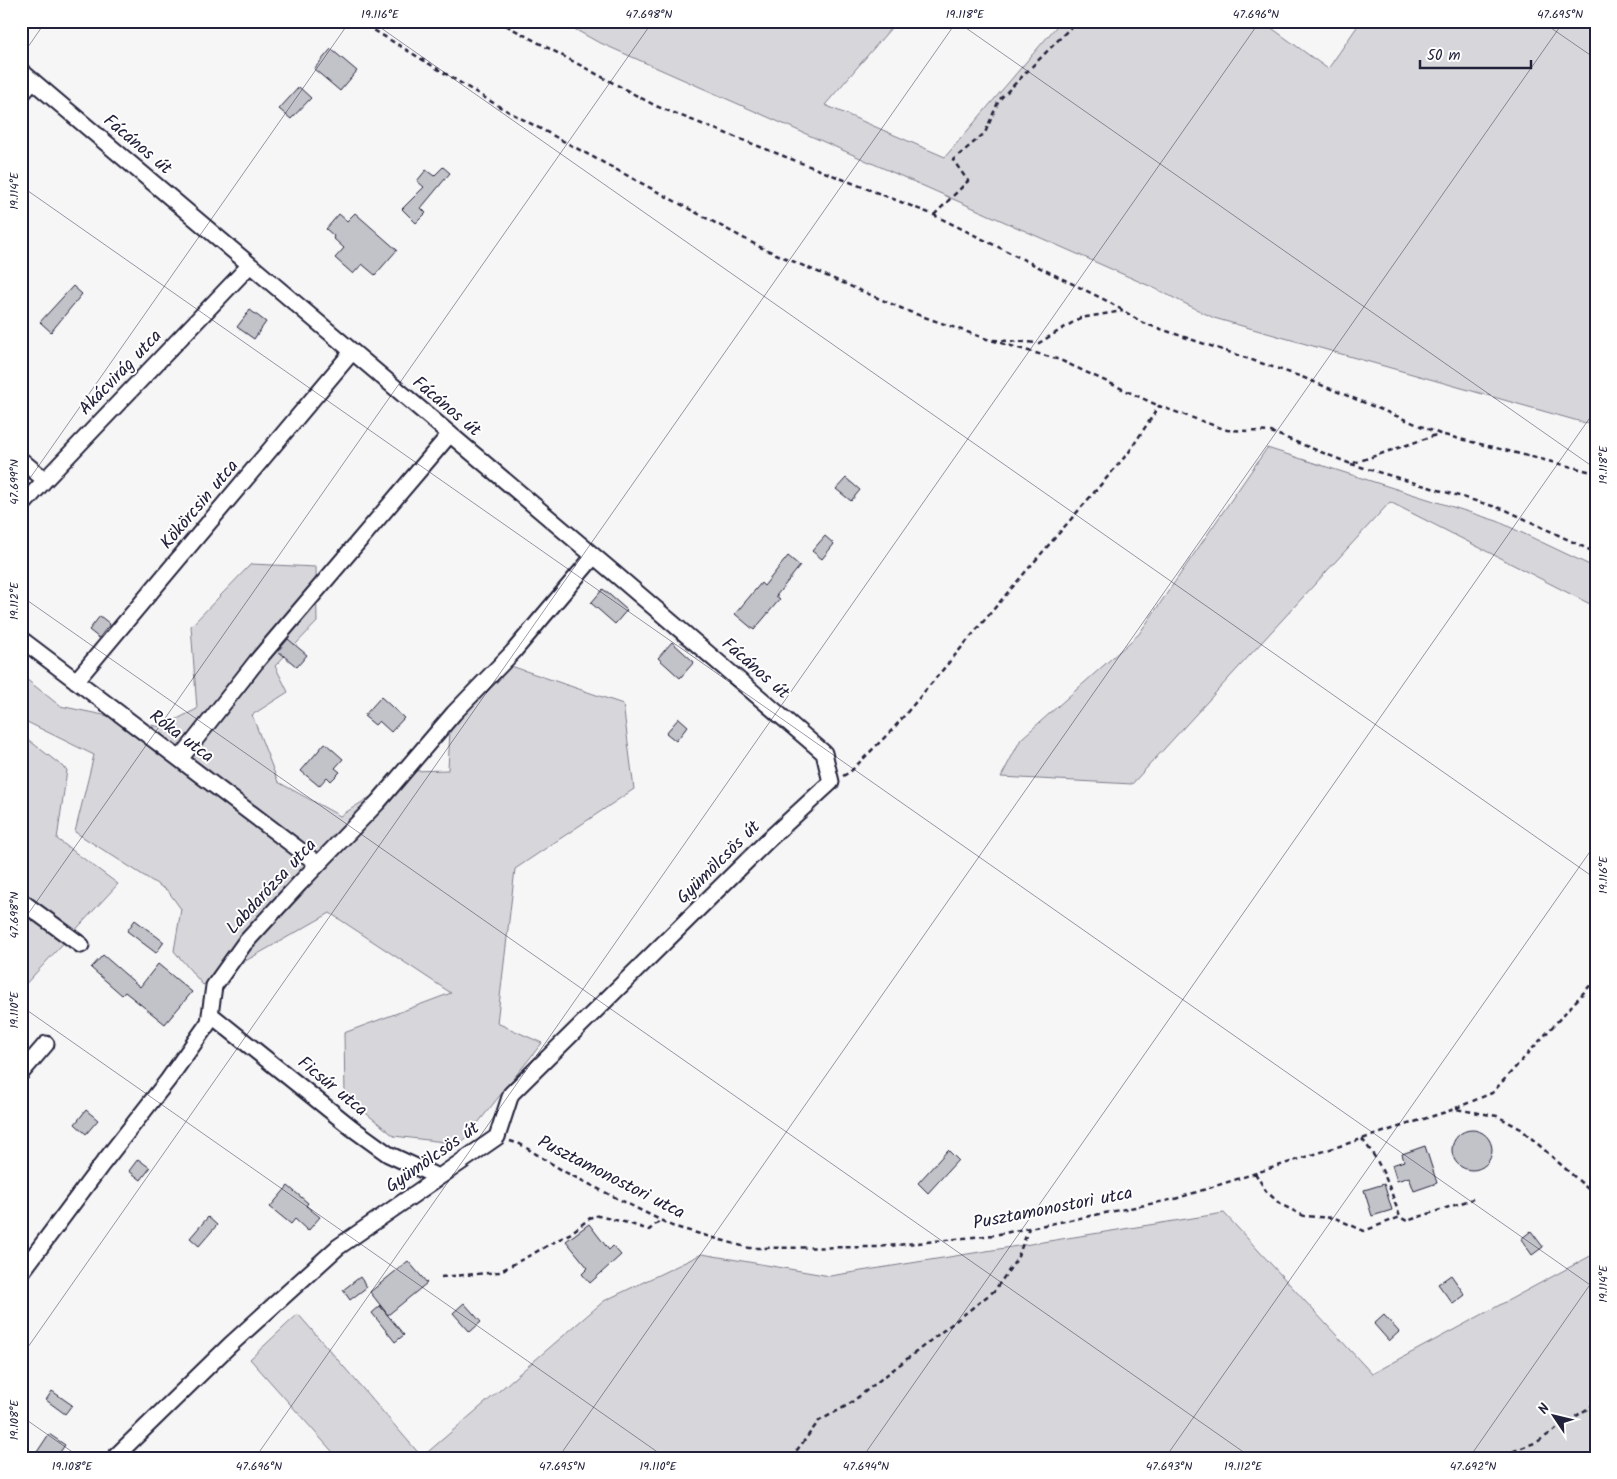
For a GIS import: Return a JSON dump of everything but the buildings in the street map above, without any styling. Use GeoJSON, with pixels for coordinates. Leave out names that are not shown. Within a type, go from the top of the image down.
{"type":"FeatureCollection","features":[{"type":"Feature","properties":{"kind":"street"},"geometry":{"type":"LineString","coordinates":[[21,95],[27,76]]}},
{"type":"Feature","properties":{"kind":"street","name":"Fácános út"},"geometry":{"type":"LineString","coordinates":[[27,76],[824,753],[831,782]]}},
{"type":"Feature","properties":{"kind":"street","name":"Akácvirág utca"},"geometry":{"type":"LineString","coordinates":[[21,507],[250,266]]}},
{"type":"Feature","properties":{"kind":"street","name":"Kökörcsin utca"},"geometry":{"type":"LineString","coordinates":[[76,681],[352,352]]}},
{"type":"Feature","properties":{"kind":"street"},"geometry":{"type":"LineString","coordinates":[[180,759],[256,662],[450,434]]}},
{"type":"Feature","properties":{"kind":"street"},"geometry":{"type":"LineString","coordinates":[[21,460],[45,480]]}},
{"type":"Feature","properties":{"kind":"street","name":"Labdarózsa utca"},"geometry":{"type":"LineString","coordinates":[[21,1273],[168,1080],[209,1022],[214,986],[244,944],[378,802],[454,713],[513,652],[594,556]]}},
{"type":"Feature","properties":{"kind":"street","name":"Róka utca"},"geometry":{"type":"LineString","coordinates":[[21,639],[318,864]]}},
{"type":"Feature","properties":{"kind":"street","name":"Gyümölcsös út"},"geometry":{"type":"LineString","coordinates":[[114,1458],[230,1344],[338,1247],[497,1137],[511,1094],[767,841],[831,782]]}},
{"type":"Feature","properties":{"kind":"street"},"geometry":{"type":"LineString","coordinates":[[21,901],[81,945]]}},
{"type":"Feature","properties":{"kind":"street","name":"Ficsúr utca"},"geometry":{"type":"LineString","coordinates":[[210,1014],[352,1128],[388,1154],[438,1177]]}},
{"type":"Feature","properties":{"kind":"street"},"geometry":{"type":"LineString","coordinates":[[21,1073],[46,1044]]}},
{"type":"Feature","properties":{"kind":"path"},"geometry":{"type":"LineString","coordinates":[[359,21],[500,107],[760,247],[910,312],[987,339],[1060,360],[1160,406],[1227,430],[1271,432],[1351,464],[1506,510],[1596,553]]}},
{"type":"Feature","properties":{"kind":"path"},"geometry":{"type":"LineString","coordinates":[[498,21],[656,106],[934,215],[1109,302],[1143,323],[1302,378],[1440,434],[1596,473]]}},
{"type":"Feature","properties":{"kind":"path"},"geometry":{"type":"LineString","coordinates":[[934,215],[968,181],[953,160],[985,133],[999,100],[1077,21]]}},
{"type":"Feature","properties":{"kind":"path"},"geometry":{"type":"LineString","coordinates":[[987,339],[1039,343],[1080,318],[1124,311]]}},
{"type":"Feature","properties":{"kind":"path"},"geometry":{"type":"LineString","coordinates":[[831,782],[850,772],[893,729],[1128,452],[1160,406]]}},
{"type":"Feature","properties":{"kind":"path"},"geometry":{"type":"LineString","coordinates":[[1351,464],[1440,434]]}},
{"type":"Feature","properties":{"kind":"path"},"geometry":{"type":"LineString","coordinates":[[1455,1109],[1492,1092],[1596,979]]}},
{"type":"Feature","properties":{"kind":"path","name":"Pusztamonostori utca"},"geometry":{"type":"LineString","coordinates":[[497,1137],[520,1144],[565,1172],[672,1226],[750,1248],[878,1247],[994,1235],[1175,1199],[1455,1109],[1496,1116],[1521,1129],[1596,1196]]}},
{"type":"Feature","properties":{"kind":"path"},"geometry":{"type":"LineString","coordinates":[[1362,1139],[1374,1154],[1385,1175],[1400,1217],[1407,1221],[1473,1199]]}},
{"type":"Feature","properties":{"kind":"path"},"geometry":{"type":"LineString","coordinates":[[1256,1174],[1266,1191],[1280,1204],[1304,1216],[1335,1218],[1364,1231],[1400,1217]]}},
{"type":"Feature","properties":{"kind":"path"},"geometry":{"type":"LineString","coordinates":[[441,1278],[499,1272],[571,1233],[594,1215],[649,1230],[661,1220]]}},
{"type":"Feature","properties":{"kind":"path"},"geometry":{"type":"LineString","coordinates":[[791,1458],[819,1420],[848,1406],[994,1291],[1017,1259],[1029,1228]]}},
{"type":"Feature","properties":{"kind":"path"},"geometry":{"type":"LineString","coordinates":[[1496,1458],[1537,1442],[1596,1403]]}},
{"type":"Feature","properties":{"kind":"shaded area"},"geometry":{"type":"Polygon","coordinates":[[[560,21],[897,21],[825,105],[945,157],[1061,21],[1262,21],[1328,69],[1361,21],[1596,21],[1596,426],[1214,318],[1154,288],[596,41],[560,21]]]}},
{"type":"Feature","properties":{"kind":"shaded area"},"geometry":{"type":"Polygon","coordinates":[[[1267,448],[1497,521],[1596,568],[1596,607],[1390,502],[1132,784],[1001,777],[1021,739],[1139,634],[1267,448]]]}},
{"type":"Feature","properties":{"kind":"shaded area"},"geometry":{"type":"Polygon","coordinates":[[[251,564],[316,567],[317,622],[275,666],[288,692],[252,715],[278,782],[340,816],[411,771],[448,770],[450,730],[508,665],[623,704],[634,789],[515,869],[497,1023],[542,1043],[461,1144],[394,1136],[345,1096],[344,1033],[451,993],[330,913],[203,985],[174,951],[181,909],[168,891],[75,832],[94,755],[21,719],[21,675],[60,706],[161,727],[197,709],[191,626],[251,564]]]}},
{"type":"Feature","properties":{"kind":"shaded area"},"geometry":{"type":"Polygon","coordinates":[[[21,734],[67,770],[57,839],[118,884],[21,989],[21,734]]]}},
{"type":"Feature","properties":{"kind":"shaded area"},"geometry":{"type":"Polygon","coordinates":[[[1224,1213],[1372,1374],[1596,1253],[1596,1458],[338,1458],[250,1359],[298,1314],[422,1457],[604,1301],[702,1254],[830,1276],[1224,1213]]]}}]}
